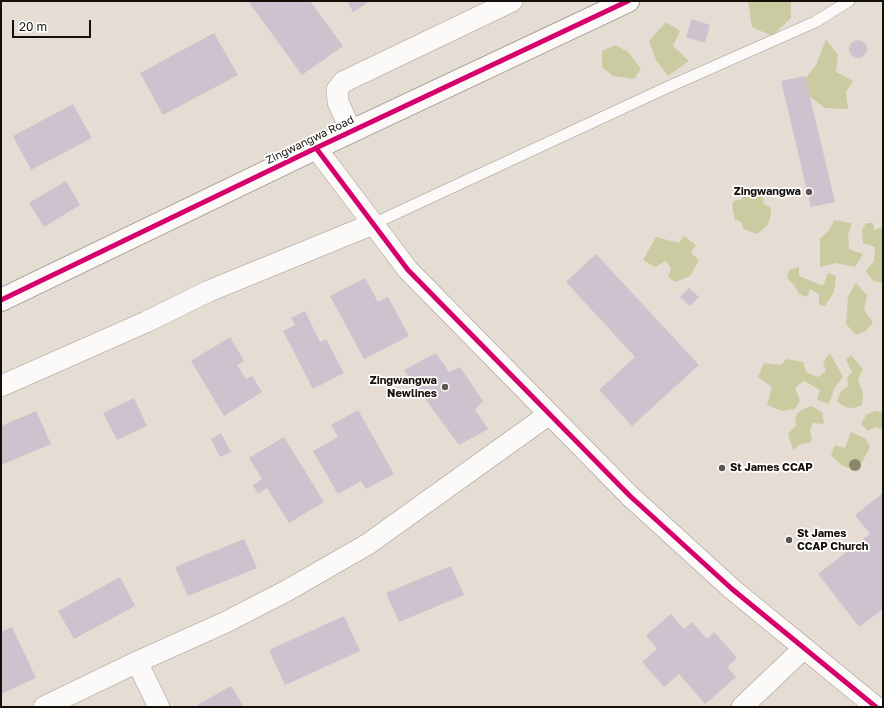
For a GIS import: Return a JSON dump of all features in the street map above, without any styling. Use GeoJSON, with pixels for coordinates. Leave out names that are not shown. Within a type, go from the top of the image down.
{"type":"FeatureCollection","features":[{"type":"Feature","properties":{"kind":"street"},"geometry":{"type":"LineString","coordinates":[[351,131],[338,102],[337,90],[343,82],[512,1]]}},
{"type":"Feature","properties":{"kind":"street","name":"Zingwangwa Road"},"geometry":{"type":"LineString","coordinates":[[1,300],[351,131],[628,1]]}},
{"type":"Feature","properties":{"kind":"street"},"geometry":{"type":"LineString","coordinates":[[316,148],[408,270],[548,415],[630,496],[732,589],[803,649],[876,707]]}},
{"type":"Feature","properties":{"kind":"street"},"geometry":{"type":"LineString","coordinates":[[1,386],[146,322],[209,291],[373,224]]}},
{"type":"Feature","properties":{"kind":"street"},"geometry":{"type":"LineString","coordinates":[[44,707],[136,662],[226,622],[288,590],[368,544],[548,415]]}},
{"type":"Feature","properties":{"kind":"street"},"geometry":{"type":"LineString","coordinates":[[742,707],[803,649]]}},
{"type":"Feature","properties":{"kind":"street"},"geometry":{"type":"LineString","coordinates":[[136,662],[160,707]]}},
{"type":"Feature","properties":{"kind":"lane"},"geometry":{"type":"LineString","coordinates":[[373,224],[668,87],[815,22],[848,1]]}},
{"type":"Feature","properties":{"kind":"green space"},"geometry":{"type":"Polygon","coordinates":[[[748,1],[791,1],[791,18],[772,36],[752,27],[748,1]]]}},
{"type":"Feature","properties":{"kind":"green space"},"geometry":{"type":"Polygon","coordinates":[[[666,22],[680,31],[673,46],[689,61],[668,76],[656,60],[649,41],[666,22]]]}},
{"type":"Feature","properties":{"kind":"green space"},"geometry":{"type":"Polygon","coordinates":[[[826,39],[838,55],[836,72],[853,81],[846,92],[848,109],[825,108],[798,88],[816,65],[826,39]]]}},
{"type":"Feature","properties":{"kind":"green space"},"geometry":{"type":"Polygon","coordinates":[[[615,45],[628,52],[641,69],[634,79],[613,76],[602,67],[602,51],[615,45]]]}},
{"type":"Feature","properties":{"kind":"green space"},"geometry":{"type":"Polygon","coordinates":[[[753,189],[759,189],[758,193],[764,198],[763,203],[771,208],[768,224],[756,234],[744,229],[740,221],[735,220],[732,205],[734,201],[742,199],[743,192],[749,192],[753,189]]]}},
{"type":"Feature","properties":{"kind":"green space"},"geometry":{"type":"Polygon","coordinates":[[[834,220],[852,223],[848,235],[849,249],[863,254],[855,267],[836,263],[820,267],[820,239],[830,229],[834,220]]]}},
{"type":"Feature","properties":{"kind":"green space"},"geometry":{"type":"Polygon","coordinates":[[[866,223],[873,223],[874,230],[883,227],[883,283],[873,281],[866,271],[874,261],[875,247],[863,243],[862,230],[866,223]]]}},
{"type":"Feature","properties":{"kind":"green space"},"geometry":{"type":"Polygon","coordinates":[[[684,236],[696,245],[691,253],[699,260],[690,276],[675,282],[668,277],[671,269],[666,261],[655,267],[643,260],[656,237],[679,243],[684,236]]]}},
{"type":"Feature","properties":{"kind":"green space"},"geometry":{"type":"Polygon","coordinates":[[[799,267],[799,276],[823,286],[828,273],[836,276],[834,292],[825,306],[819,305],[819,294],[810,289],[807,297],[799,294],[795,286],[787,278],[789,270],[799,267]]]}},
{"type":"Feature","properties":{"kind":"green space"},"geometry":{"type":"Polygon","coordinates":[[[856,283],[867,295],[864,310],[873,322],[866,331],[856,335],[846,324],[848,296],[856,283]]]}},
{"type":"Feature","properties":{"kind":"green space"},"geometry":{"type":"Polygon","coordinates":[[[830,353],[843,377],[834,389],[829,404],[817,400],[820,390],[804,381],[795,388],[800,400],[795,409],[782,411],[767,405],[772,387],[758,377],[764,363],[781,365],[786,359],[803,362],[806,372],[818,377],[826,371],[823,362],[830,353]]]}},
{"type":"Feature","properties":{"kind":"green space"},"geometry":{"type":"Polygon","coordinates":[[[851,355],[863,369],[858,380],[863,393],[862,405],[855,408],[843,406],[837,401],[841,391],[848,386],[847,378],[852,372],[846,360],[851,355]]]}},
{"type":"Feature","properties":{"kind":"green space"},"geometry":{"type":"Polygon","coordinates":[[[811,406],[822,412],[824,424],[813,423],[810,431],[812,438],[810,443],[801,444],[793,450],[788,434],[796,425],[795,417],[801,410],[811,406]]]}},
{"type":"Feature","properties":{"kind":"green space"},"geometry":{"type":"Polygon","coordinates":[[[875,411],[883,412],[883,429],[876,427],[868,431],[861,424],[866,415],[875,411]]]}},
{"type":"Feature","properties":{"kind":"green space"},"geometry":{"type":"Polygon","coordinates":[[[851,432],[866,439],[870,447],[862,462],[848,468],[840,464],[831,455],[835,445],[845,448],[851,432]]]}},
{"type":"Feature","properties":{"kind":"building"},"geometry":{"type":"Polygon","coordinates":[[[248,1],[310,1],[343,46],[302,75],[248,1]]]}},
{"type":"Feature","properties":{"kind":"building"},"geometry":{"type":"Polygon","coordinates":[[[347,1],[370,1],[353,12],[347,1]]]}},
{"type":"Feature","properties":{"kind":"building"},"geometry":{"type":"Polygon","coordinates":[[[692,19],[710,25],[705,43],[686,37],[692,19]]]}},
{"type":"Feature","properties":{"kind":"building"},"geometry":{"type":"Polygon","coordinates":[[[214,33],[238,75],[163,115],[140,73],[214,33]]]}},
{"type":"Feature","properties":{"kind":"building"},"geometry":{"type":"Polygon","coordinates":[[[854,40],[862,40],[867,45],[865,56],[862,58],[854,58],[849,53],[849,45],[854,40]]]}},
{"type":"Feature","properties":{"kind":"building"},"geometry":{"type":"Polygon","coordinates":[[[805,76],[835,202],[811,207],[781,81],[805,76]]]}},
{"type":"Feature","properties":{"kind":"building"},"geometry":{"type":"Polygon","coordinates":[[[73,104],[92,138],[31,170],[13,136],[73,104]]]}},
{"type":"Feature","properties":{"kind":"building"},"geometry":{"type":"Polygon","coordinates":[[[66,181],[80,205],[44,227],[29,203],[66,181]]]}},
{"type":"Feature","properties":{"kind":"building"},"geometry":{"type":"Polygon","coordinates":[[[596,254],[699,365],[632,426],[599,390],[635,357],[566,282],[596,254]]]}},
{"type":"Feature","properties":{"kind":"building"},"geometry":{"type":"Polygon","coordinates":[[[365,278],[378,302],[388,297],[409,336],[364,359],[330,296],[365,278]]]}},
{"type":"Feature","properties":{"kind":"building"},"geometry":{"type":"Polygon","coordinates":[[[689,288],[699,297],[690,306],[680,297],[689,288]]]}},
{"type":"Feature","properties":{"kind":"building"},"geometry":{"type":"Polygon","coordinates":[[[305,311],[320,342],[326,339],[344,373],[313,389],[283,331],[295,325],[291,318],[305,311]]]}},
{"type":"Feature","properties":{"kind":"building"},"geometry":{"type":"Polygon","coordinates":[[[230,337],[244,361],[237,365],[246,379],[252,376],[262,392],[224,416],[191,361],[230,337]]]}},
{"type":"Feature","properties":{"kind":"building","name":"Zingwangwa Newlines"},"geometry":{"type":"Polygon","coordinates":[[[436,353],[449,372],[460,367],[483,401],[475,410],[488,429],[459,445],[404,370],[436,353]]]}},
{"type":"Feature","properties":{"kind":"building"},"geometry":{"type":"Polygon","coordinates":[[[134,398],[147,426],[117,440],[103,413],[134,398]]]}},
{"type":"Feature","properties":{"kind":"building"},"geometry":{"type":"Polygon","coordinates":[[[358,410],[394,474],[366,489],[361,481],[338,494],[313,451],[338,437],[331,425],[358,410]]]}},
{"type":"Feature","properties":{"kind":"building"},"geometry":{"type":"Polygon","coordinates":[[[36,411],[51,444],[1,465],[1,426],[36,411]]]}},
{"type":"Feature","properties":{"kind":"building"},"geometry":{"type":"Polygon","coordinates":[[[221,433],[231,452],[220,457],[211,439],[221,433]]]}},
{"type":"Feature","properties":{"kind":"building"},"geometry":{"type":"Polygon","coordinates":[[[284,437],[324,502],[289,523],[267,488],[258,494],[253,485],[262,479],[249,458],[284,437]]]}},
{"type":"Feature","properties":{"kind":"building"},"geometry":{"type":"Polygon","coordinates":[[[883,493],[883,609],[859,627],[818,574],[870,534],[855,515],[883,493]]]}},
{"type":"Feature","properties":{"kind":"building"},"geometry":{"type":"Polygon","coordinates":[[[244,539],[257,568],[188,596],[175,567],[244,539]]]}},
{"type":"Feature","properties":{"kind":"building"},"geometry":{"type":"Polygon","coordinates":[[[451,566],[464,595],[399,622],[386,593],[451,566]]]}},
{"type":"Feature","properties":{"kind":"building"},"geometry":{"type":"Polygon","coordinates":[[[120,577],[135,606],[74,639],[58,611],[120,577]]]}},
{"type":"Feature","properties":{"kind":"building"},"geometry":{"type":"Polygon","coordinates":[[[671,614],[684,629],[692,622],[707,639],[714,632],[737,658],[727,667],[736,677],[705,704],[679,674],[664,687],[642,662],[657,649],[646,635],[671,614]]]}},
{"type":"Feature","properties":{"kind":"building"},"geometry":{"type":"Polygon","coordinates":[[[344,616],[360,651],[285,685],[269,650],[344,616]]]}},
{"type":"Feature","properties":{"kind":"building"},"geometry":{"type":"Polygon","coordinates":[[[12,627],[36,678],[1,694],[1,632],[12,627]]]}},
{"type":"Feature","properties":{"kind":"building"},"geometry":{"type":"Polygon","coordinates":[[[231,686],[244,707],[194,707],[231,686]]]}},
{"type":"Feature","properties":{"kind":"cycle path"},"geometry":{"type":"LineString","coordinates":[[1,300],[316,148],[628,1]]}},
{"type":"Feature","properties":{"kind":"cycle path"},"geometry":{"type":"LineString","coordinates":[[316,148],[408,270],[630,496],[732,589],[876,707]]}},
{"type":"Feature","properties":{"kind":"place","name":"Zingwangwa"},"geometry":{"type":"Point","coordinates":[809,192]}},
{"type":"Feature","properties":{"kind":"place","name":"Zingwangwa Newlines"},"geometry":{"type":"Point","coordinates":[445,387]}},
{"type":"Feature","properties":{"kind":"place","name":"St James CCAP"},"geometry":{"type":"Point","coordinates":[722,468]}},
{"type":"Feature","properties":{"kind":"place","name":"St James CCAP Church"},"geometry":{"type":"Point","coordinates":[789,540]}}]}
